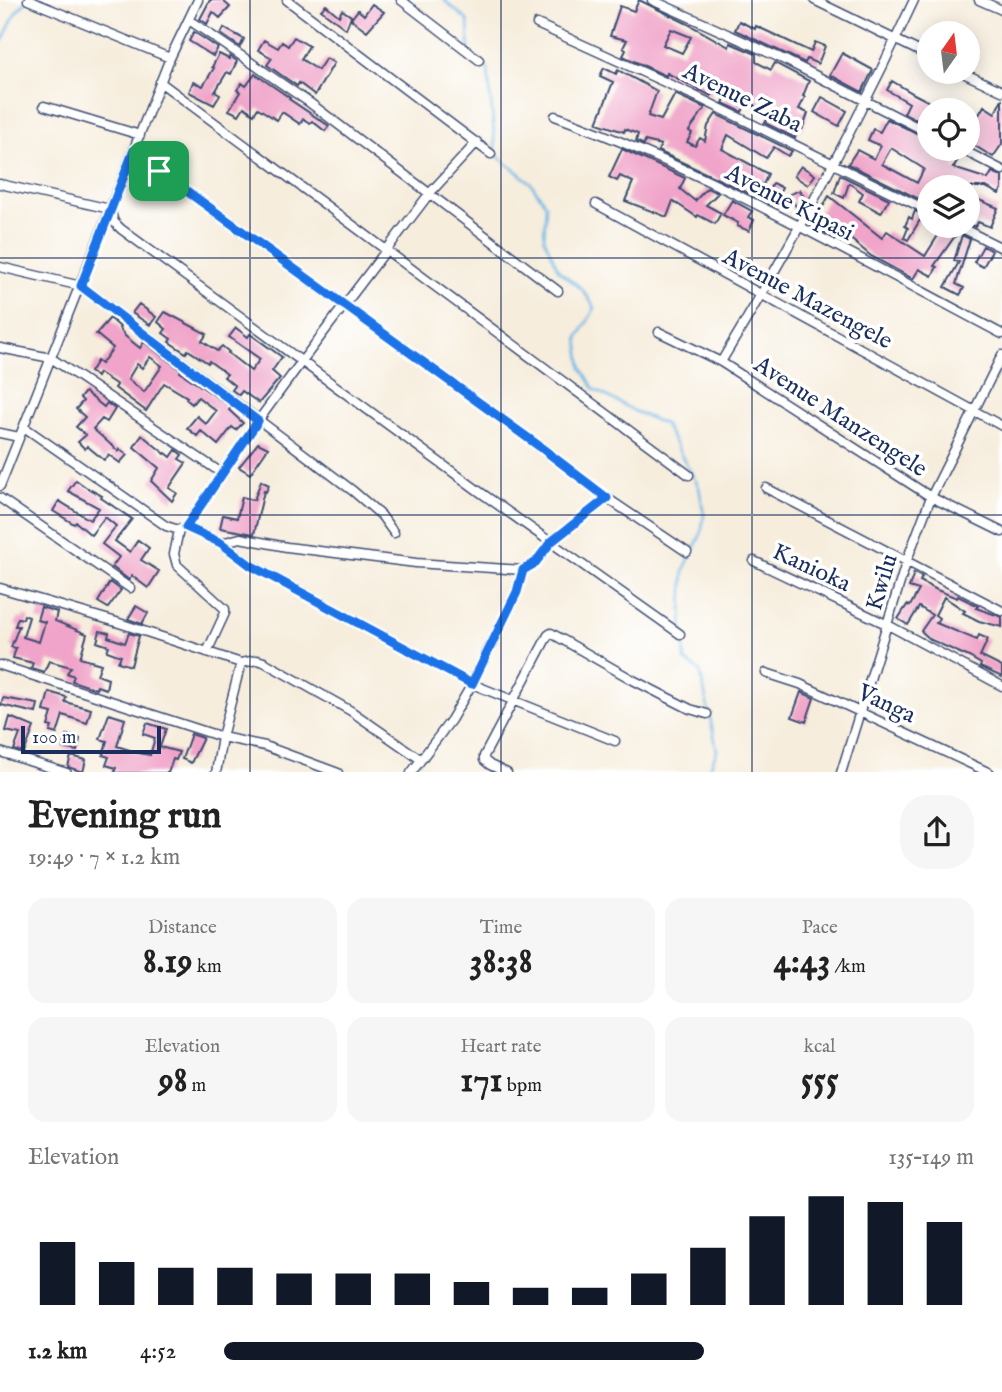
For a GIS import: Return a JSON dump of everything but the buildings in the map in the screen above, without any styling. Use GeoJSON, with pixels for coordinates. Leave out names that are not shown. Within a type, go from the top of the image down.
{"type":"FeatureCollection","features":[{"type":"Feature","properties":{"kind":"street"},"geometry":{"type":"LineString","coordinates":[[28,0],[170,58]]}},
{"type":"Feature","properties":{"kind":"street"},"geometry":{"type":"LineString","coordinates":[[0,486],[160,82],[198,0]]}},
{"type":"Feature","properties":{"kind":"street"},"geometry":{"type":"LineString","coordinates":[[287,0],[491,154]]}},
{"type":"Feature","properties":{"kind":"street"},"geometry":{"type":"LineString","coordinates":[[401,0],[479,61]]}},
{"type":"Feature","properties":{"kind":"street"},"geometry":{"type":"LineString","coordinates":[[652,0],[787,61],[917,127]]}},
{"type":"Feature","properties":{"kind":"street"},"geometry":{"type":"LineString","coordinates":[[814,0],[917,50]]}},
{"type":"Feature","properties":{"kind":"street"},"geometry":{"type":"LineString","coordinates":[[722,362],[762,295],[866,100],[914,0]]}},
{"type":"Feature","properties":{"kind":"street"},"geometry":{"type":"LineString","coordinates":[[979,0],[1002,10]]}},
{"type":"Feature","properties":{"kind":"street"},"geometry":{"type":"LineString","coordinates":[[189,20],[310,103],[558,292]]}},
{"type":"Feature","properties":{"kind":"street","name":"Avenue Zaba"},"geometry":{"type":"LineString","coordinates":[[537,24],[611,56],[917,205]]}},
{"type":"Feature","properties":{"kind":"street"},"geometry":{"type":"LineString","coordinates":[[980,81],[1002,92]]}},
{"type":"Feature","properties":{"kind":"street"},"geometry":{"type":"LineString","coordinates":[[160,82],[689,475]]}},
{"type":"Feature","properties":{"kind":"street"},"geometry":{"type":"LineString","coordinates":[[44,106],[140,135]]}},
{"type":"Feature","properties":{"kind":"street","name":"Avenue Kipasi"},"geometry":{"type":"LineString","coordinates":[[555,116],[638,148],[799,226],[1002,334]]}},
{"type":"Feature","properties":{"kind":"street"},"geometry":{"type":"LineString","coordinates":[[207,652],[225,609],[177,565],[174,554],[183,529],[302,361],[429,194],[477,142]]}},
{"type":"Feature","properties":{"kind":"street"},"geometry":{"type":"LineString","coordinates":[[134,150],[607,498],[687,552]]}},
{"type":"Feature","properties":{"kind":"street"},"geometry":{"type":"LineString","coordinates":[[980,159],[1002,170]]}},
{"type":"Feature","properties":{"kind":"street"},"geometry":{"type":"LineString","coordinates":[[0,184],[110,209]]}},
{"type":"Feature","properties":{"kind":"street","name":"Avenue Mazengele"},"geometry":{"type":"LineString","coordinates":[[596,204],[1002,426]]}},
{"type":"Feature","properties":{"kind":"street"},"geometry":{"type":"LineString","coordinates":[[110,209],[117,226],[680,634]]}},
{"type":"Feature","properties":{"kind":"street"},"geometry":{"type":"LineString","coordinates":[[980,237],[1002,248]]}},
{"type":"Feature","properties":{"kind":"street"},"geometry":{"type":"LineString","coordinates":[[0,267],[81,286],[353,491],[381,514],[394,533]]}},
{"type":"Feature","properties":{"kind":"street","name":"Avenue Manzengele"},"geometry":{"type":"LineString","coordinates":[[659,332],[722,362],[931,497],[1002,532]]}},
{"type":"Feature","properties":{"kind":"street"},"geometry":{"type":"LineString","coordinates":[[0,348],[51,358],[223,474]]}},
{"type":"Feature","properties":{"kind":"street","name":"Kwilu"},"geometry":{"type":"LineString","coordinates":[[842,772],[907,561],[931,497],[1002,355]]}},
{"type":"Feature","properties":{"kind":"street"},"geometry":{"type":"LineString","coordinates":[[24,427],[166,526],[183,529],[221,543],[250,565],[472,684],[615,741]]}},
{"type":"Feature","properties":{"kind":"street"},"geometry":{"type":"LineString","coordinates":[[0,433],[19,437]]}},
{"type":"Feature","properties":{"kind":"street"},"geometry":{"type":"LineString","coordinates":[[766,488],[1002,611]]}},
{"type":"Feature","properties":{"kind":"street"},"geometry":{"type":"LineString","coordinates":[[0,498],[130,588]]}},
{"type":"Feature","properties":{"kind":"street"},"geometry":{"type":"LineString","coordinates":[[221,543],[240,538],[287,547],[416,562],[523,570],[535,563],[551,542],[607,498]]}},
{"type":"Feature","properties":{"kind":"street","name":"Kanioka"},"geometry":{"type":"LineString","coordinates":[[754,561],[888,625],[1002,686]]}},
{"type":"Feature","properties":{"kind":"street"},"geometry":{"type":"LineString","coordinates":[[411,772],[451,720],[472,684],[517,592],[523,570]]}},
{"type":"Feature","properties":{"kind":"street"},"geometry":{"type":"LineString","coordinates":[[0,587],[241,663],[257,660],[288,674],[351,711],[420,759]]}},
{"type":"Feature","properties":{"kind":"street"},"geometry":{"type":"LineString","coordinates":[[507,772],[490,765],[484,760],[484,756],[551,633],[633,680],[690,709],[707,714]]}},
{"type":"Feature","properties":{"kind":"street"},"geometry":{"type":"LineString","coordinates":[[216,772],[241,663]]}},
{"type":"Feature","properties":{"kind":"street"},"geometry":{"type":"LineString","coordinates":[[0,665],[222,737],[265,746],[338,772]]}},
{"type":"Feature","properties":{"kind":"street","name":"Vanga"},"geometry":{"type":"LineString","coordinates":[[766,673],[800,684],[990,772]]}},
{"type":"Feature","properties":{"kind":"street"},"geometry":{"type":"LineString","coordinates":[[0,752],[67,772]]}},
{"type":"Feature","properties":{"kind":"waterway"},"geometry":{"type":"LineString","coordinates":[[444,0],[468,21],[469,49]]}},
{"type":"Feature","properties":{"kind":"waterway"},"geometry":{"type":"LineString","coordinates":[[0,46],[16,12],[26,2]]}},
{"type":"Feature","properties":{"kind":"waterway"},"geometry":{"type":"LineString","coordinates":[[481,61],[488,68],[496,155],[530,182],[546,205],[544,238],[559,271],[582,289],[595,308],[578,338],[582,368],[594,389],[664,424],[699,487],[704,515],[701,534],[684,570],[682,613],[685,661],[700,671],[717,750],[708,772]]}},
{"type":"Feature","properties":{"kind":"route"},"geometry":{"type":"LineString","coordinates":[[134,150],[159,171],[607,498],[551,542],[535,563],[523,570],[517,592],[472,684],[250,565],[221,543],[186,527],[258,421],[81,286],[134,150]]}}]}
